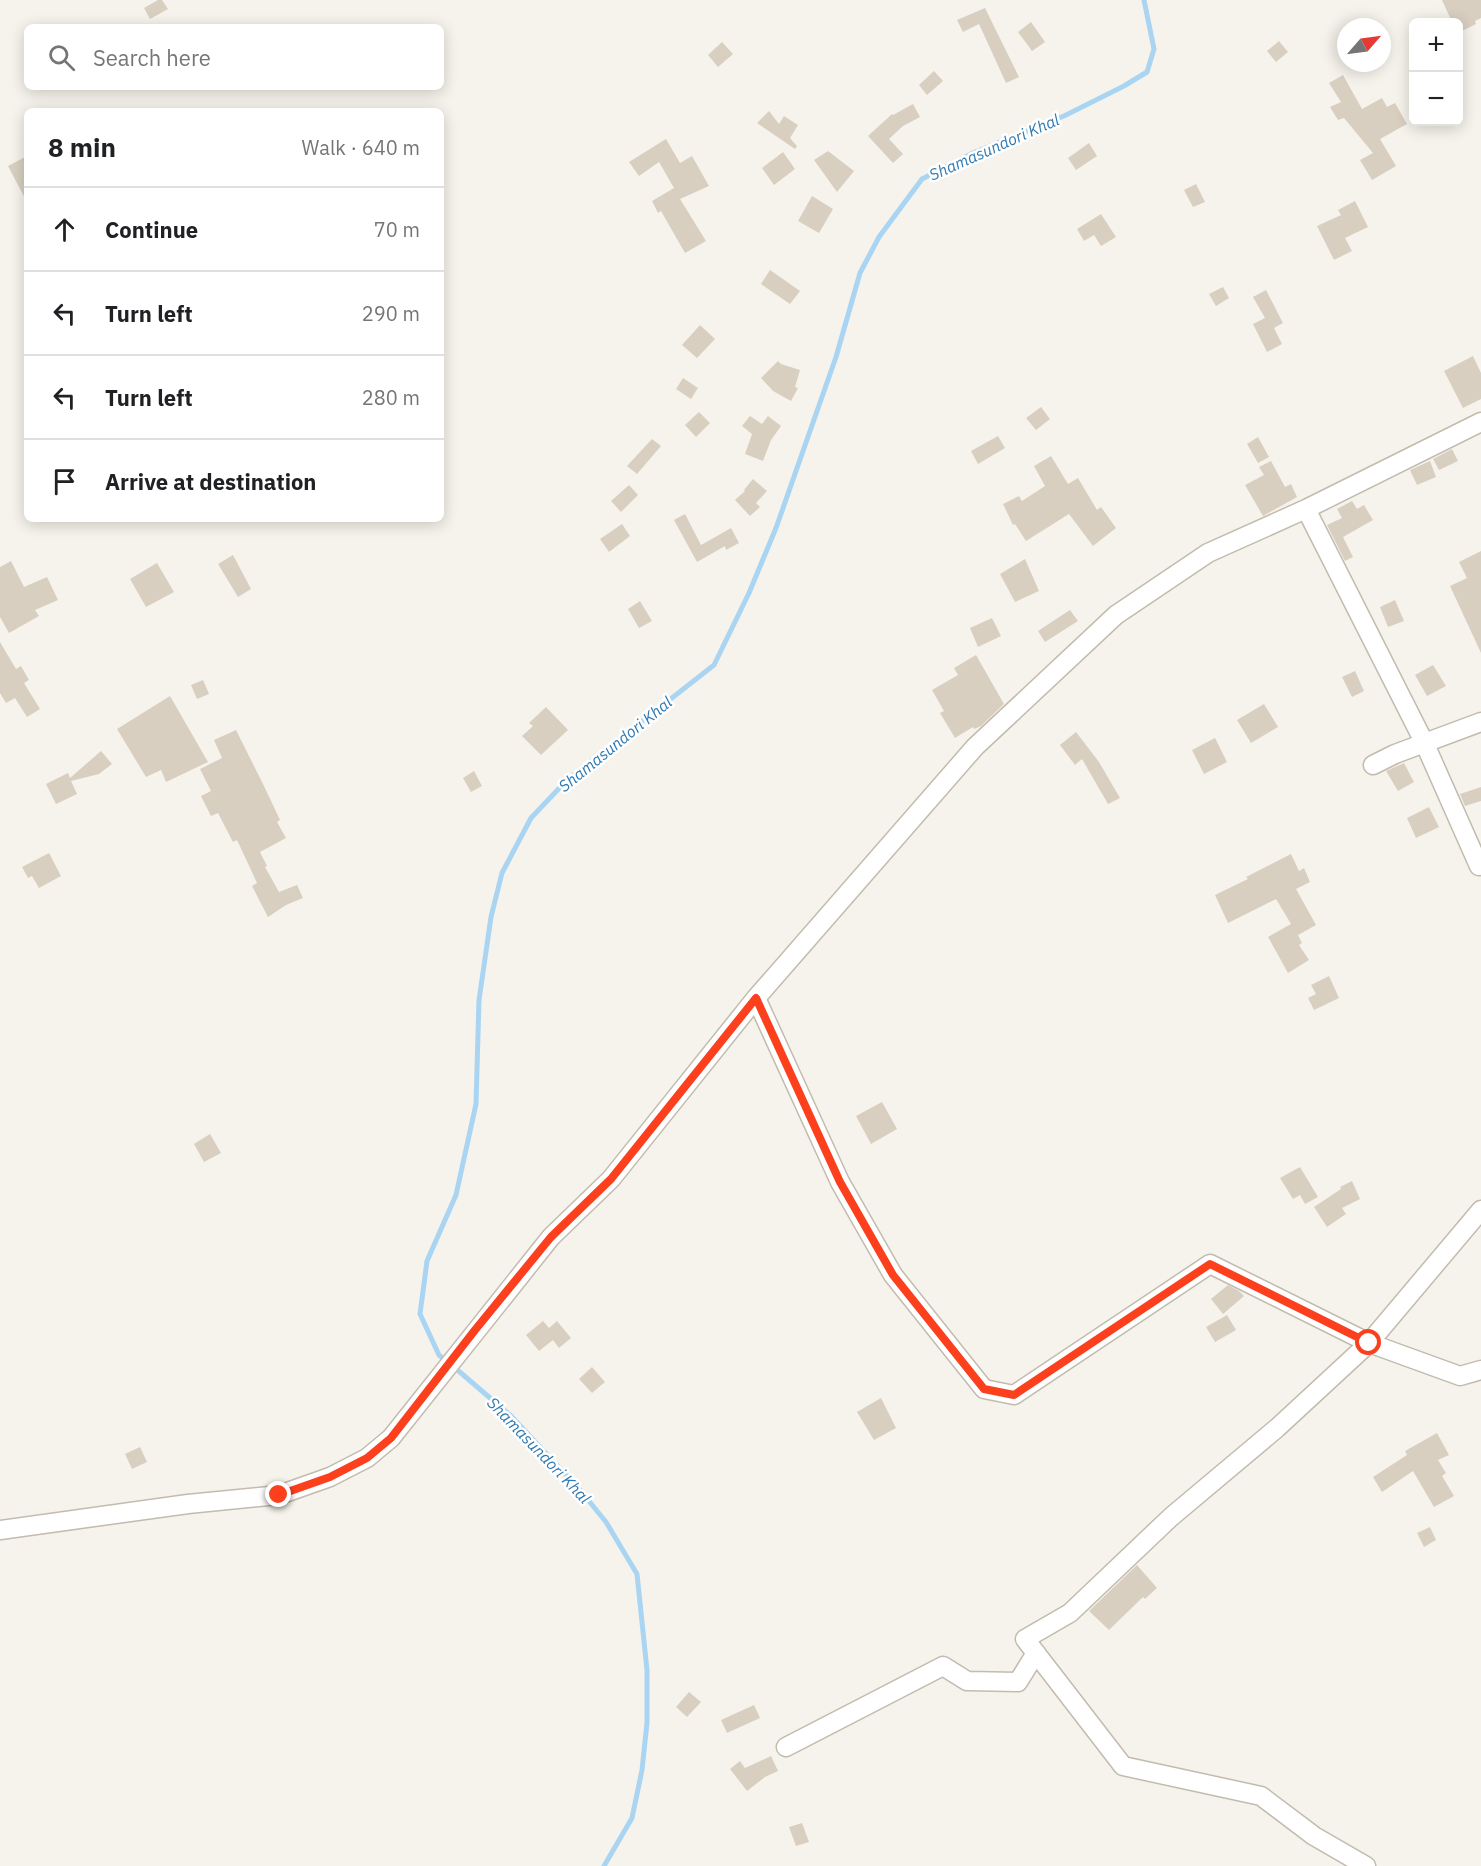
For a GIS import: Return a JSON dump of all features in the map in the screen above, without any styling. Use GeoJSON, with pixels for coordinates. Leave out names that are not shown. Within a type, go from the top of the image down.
{"type":"FeatureCollection","features":[{"type":"Feature","properties":{"kind":"street"},"geometry":{"type":"LineString","coordinates":[[0,1530],[188,1503],[279,1495],[330,1477],[367,1458],[391,1438],[551,1237],[611,1179],[756,998],[975,747],[1116,615],[1208,553],[1306,509],[1481,422]]}},
{"type":"Feature","properties":{"kind":"street"},"geometry":{"type":"LineString","coordinates":[[1306,509],[1424,742],[1479,866]]}},
{"type":"Feature","properties":{"kind":"street"},"geometry":{"type":"LineString","coordinates":[[1373,765],[1424,742],[1481,722]]}},
{"type":"Feature","properties":{"kind":"street"},"geometry":{"type":"LineString","coordinates":[[756,998],[840,1182],[893,1275],[984,1389],[1014,1395],[1210,1264],[1369,1343],[1460,1376],[1481,1370]]}},
{"type":"Feature","properties":{"kind":"street"},"geometry":{"type":"LineString","coordinates":[[1366,1866],[1314,1836],[1261,1796],[1122,1766],[1025,1639],[1070,1613],[1172,1516],[1277,1428],[1369,1343],[1481,1210]]}},
{"type":"Feature","properties":{"kind":"street"},"geometry":{"type":"LineString","coordinates":[[786,1747],[943,1666],[967,1681],[1018,1682],[1036,1653]]}},
{"type":"Feature","properties":{"kind":"building"},"geometry":{"type":"Polygon","coordinates":[[[162,0],[168,9],[150,19],[144,8],[162,0]]]}},
{"type":"Feature","properties":{"kind":"building"},"geometry":{"type":"Polygon","coordinates":[[[1442,0],[1481,0],[1481,18],[1475,21],[1476,24],[1463,30],[1463,18],[1450,18],[1442,0]]]}},
{"type":"Feature","properties":{"kind":"building"},"geometry":{"type":"Polygon","coordinates":[[[985,8],[1019,77],[1006,83],[979,24],[963,32],[957,20],[985,8]]]}},
{"type":"Feature","properties":{"kind":"building"},"geometry":{"type":"Polygon","coordinates":[[[1031,22],[1045,42],[1032,51],[1018,32],[1031,22]]]}},
{"type":"Feature","properties":{"kind":"building"},"geometry":{"type":"Polygon","coordinates":[[[1279,41],[1288,52],[1276,62],[1267,51],[1279,41]]]}},
{"type":"Feature","properties":{"kind":"building"},"geometry":{"type":"Polygon","coordinates":[[[722,42],[733,54],[718,67],[708,55],[722,42]]]}},
{"type":"Feature","properties":{"kind":"building"},"geometry":{"type":"Polygon","coordinates":[[[934,71],[943,81],[927,95],[919,85],[934,71]]]}},
{"type":"Feature","properties":{"kind":"building"},"geometry":{"type":"Polygon","coordinates":[[[1343,75],[1362,109],[1382,98],[1387,107],[1395,103],[1407,124],[1380,139],[1396,166],[1372,180],[1360,160],[1373,153],[1344,118],[1338,120],[1330,107],[1341,102],[1329,83],[1343,75]]]}},
{"type":"Feature","properties":{"kind":"building"},"geometry":{"type":"Polygon","coordinates":[[[913,104],[920,117],[903,126],[889,139],[903,154],[893,163],[868,136],[892,114],[913,104]]]}},
{"type":"Feature","properties":{"kind":"building"},"geometry":{"type":"Polygon","coordinates":[[[769,111],[779,124],[784,116],[798,125],[790,138],[797,146],[795,149],[757,123],[769,111]]]}},
{"type":"Feature","properties":{"kind":"building"},"geometry":{"type":"Polygon","coordinates":[[[666,139],[680,163],[692,156],[709,186],[680,199],[706,241],[685,253],[661,211],[658,213],[652,201],[674,188],[659,162],[639,176],[629,162],[666,139]]]}},
{"type":"Feature","properties":{"kind":"building"},"geometry":{"type":"Polygon","coordinates":[[[1089,143],[1097,156],[1076,170],[1068,158],[1089,143]]]}},
{"type":"Feature","properties":{"kind":"building"},"geometry":{"type":"Polygon","coordinates":[[[828,151],[854,171],[837,192],[814,160],[828,151]]]}},
{"type":"Feature","properties":{"kind":"building"},"geometry":{"type":"Polygon","coordinates":[[[783,152],[795,169],[774,185],[762,168],[783,152]]]}},
{"type":"Feature","properties":{"kind":"building"},"geometry":{"type":"Polygon","coordinates":[[[24,158],[24,196],[8,166],[24,158]]]}},
{"type":"Feature","properties":{"kind":"building"},"geometry":{"type":"Polygon","coordinates":[[[1196,184],[1205,202],[1193,207],[1184,190],[1196,184]]]}},
{"type":"Feature","properties":{"kind":"building"},"geometry":{"type":"Polygon","coordinates":[[[812,196],[833,209],[819,233],[798,221],[812,196]]]}},
{"type":"Feature","properties":{"kind":"building"},"geometry":{"type":"Polygon","coordinates":[[[1355,201],[1368,227],[1345,238],[1352,251],[1334,260],[1317,226],[1341,215],[1338,210],[1355,201]]]}},
{"type":"Feature","properties":{"kind":"building"},"geometry":{"type":"Polygon","coordinates":[[[1101,214],[1116,237],[1101,246],[1094,235],[1084,241],[1077,229],[1101,214]]]}},
{"type":"Feature","properties":{"kind":"building"},"geometry":{"type":"Polygon","coordinates":[[[770,270],[800,291],[790,304],[761,284],[770,270]]]}},
{"type":"Feature","properties":{"kind":"building"},"geometry":{"type":"Polygon","coordinates":[[[1223,287],[1229,298],[1216,306],[1209,294],[1223,287]]]}},
{"type":"Feature","properties":{"kind":"building"},"geometry":{"type":"Polygon","coordinates":[[[1266,290],[1283,323],[1274,328],[1282,344],[1267,352],[1253,324],[1265,318],[1253,297],[1266,290]]]}},
{"type":"Feature","properties":{"kind":"building"},"geometry":{"type":"Polygon","coordinates":[[[700,325],[715,339],[697,358],[682,345],[700,325]]]}},
{"type":"Feature","properties":{"kind":"building"},"geometry":{"type":"Polygon","coordinates":[[[1473,356],[1481,373],[1481,399],[1463,408],[1444,371],[1473,356]]]}},
{"type":"Feature","properties":{"kind":"building"},"geometry":{"type":"Polygon","coordinates":[[[778,361],[800,370],[795,387],[798,388],[791,401],[773,391],[761,378],[778,361]]]}},
{"type":"Feature","properties":{"kind":"building"},"geometry":{"type":"Polygon","coordinates":[[[683,378],[698,388],[691,399],[676,389],[683,378]]]}},
{"type":"Feature","properties":{"kind":"building"},"geometry":{"type":"Polygon","coordinates":[[[1041,407],[1050,419],[1036,430],[1026,418],[1041,407]]]}},
{"type":"Feature","properties":{"kind":"building"},"geometry":{"type":"Polygon","coordinates":[[[699,412],[710,423],[696,437],[685,425],[699,412]]]}},
{"type":"Feature","properties":{"kind":"building"},"geometry":{"type":"Polygon","coordinates":[[[750,416],[762,424],[768,416],[781,426],[771,440],[763,461],[745,454],[752,434],[742,426],[750,416]]]}},
{"type":"Feature","properties":{"kind":"building"},"geometry":{"type":"Polygon","coordinates":[[[998,436],[1005,448],[978,464],[971,451],[998,436]]]}},
{"type":"Feature","properties":{"kind":"building"},"geometry":{"type":"Polygon","coordinates":[[[1258,437],[1269,457],[1258,463],[1247,444],[1258,437]]]}},
{"type":"Feature","properties":{"kind":"building"},"geometry":{"type":"Polygon","coordinates":[[[652,439],[661,446],[637,474],[627,466],[652,439]]]}},
{"type":"Feature","properties":{"kind":"building"},"geometry":{"type":"Polygon","coordinates":[[[1452,449],[1458,461],[1439,470],[1433,459],[1452,449]]]}},
{"type":"Feature","properties":{"kind":"building"},"geometry":{"type":"Polygon","coordinates":[[[1051,456],[1068,484],[1078,478],[1097,510],[1101,507],[1116,528],[1093,546],[1069,514],[1026,541],[1015,524],[1013,525],[1003,504],[1019,496],[1022,501],[1045,486],[1034,466],[1051,456]]]}},
{"type":"Feature","properties":{"kind":"building"},"geometry":{"type":"Polygon","coordinates":[[[1271,461],[1285,487],[1291,484],[1297,497],[1263,516],[1245,485],[1264,475],[1259,467],[1271,461]]]}},
{"type":"Feature","properties":{"kind":"building"},"geometry":{"type":"Polygon","coordinates":[[[1430,461],[1436,477],[1417,485],[1410,470],[1430,461]]]}},
{"type":"Feature","properties":{"kind":"building"},"geometry":{"type":"Polygon","coordinates":[[[753,479],[767,491],[756,503],[760,507],[750,516],[735,500],[753,479]]]}},
{"type":"Feature","properties":{"kind":"building"},"geometry":{"type":"Polygon","coordinates":[[[629,485],[638,495],[621,512],[611,501],[629,485]]]}},
{"type":"Feature","properties":{"kind":"building"},"geometry":{"type":"Polygon","coordinates":[[[1352,501],[1357,509],[1364,505],[1373,520],[1343,537],[1353,557],[1345,561],[1327,525],[1342,518],[1337,509],[1352,501]]]}},
{"type":"Feature","properties":{"kind":"building"},"geometry":{"type":"Polygon","coordinates":[[[685,514],[701,545],[731,528],[739,543],[726,550],[725,546],[697,562],[674,520],[685,514]]]}},
{"type":"Feature","properties":{"kind":"building"},"geometry":{"type":"Polygon","coordinates":[[[622,524],[630,536],[609,552],[600,539],[622,524]]]}},
{"type":"Feature","properties":{"kind":"building"},"geometry":{"type":"Polygon","coordinates":[[[1481,551],[1481,653],[1450,586],[1467,578],[1459,562],[1481,551]]]}},
{"type":"Feature","properties":{"kind":"building"},"geometry":{"type":"Polygon","coordinates":[[[233,555],[251,589],[238,597],[218,564],[233,555]]]}},
{"type":"Feature","properties":{"kind":"building"},"geometry":{"type":"Polygon","coordinates":[[[1025,559],[1039,591],[1015,602],[1000,574],[1025,559]]]}},
{"type":"Feature","properties":{"kind":"building"},"geometry":{"type":"Polygon","coordinates":[[[11,561],[24,587],[47,577],[58,600],[35,610],[39,616],[9,633],[0,617],[0,567],[11,561]]]}},
{"type":"Feature","properties":{"kind":"building"},"geometry":{"type":"Polygon","coordinates":[[[157,563],[174,592],[146,607],[130,579],[157,563]]]}},
{"type":"Feature","properties":{"kind":"building"},"geometry":{"type":"Polygon","coordinates":[[[1395,600],[1404,621],[1388,627],[1380,607],[1395,600]]]}},
{"type":"Feature","properties":{"kind":"building"},"geometry":{"type":"Polygon","coordinates":[[[640,601],[652,621],[639,628],[628,609],[640,601]]]}},
{"type":"Feature","properties":{"kind":"building"},"geometry":{"type":"Polygon","coordinates":[[[1070,610],[1078,621],[1045,642],[1038,631],[1070,610]]]}},
{"type":"Feature","properties":{"kind":"building"},"geometry":{"type":"Polygon","coordinates":[[[992,618],[1001,636],[978,647],[970,628],[992,618]]]}},
{"type":"Feature","properties":{"kind":"building"},"geometry":{"type":"Polygon","coordinates":[[[0,642],[16,669],[21,666],[29,680],[24,683],[40,709],[27,717],[15,698],[6,703],[0,693],[0,642]]]}},
{"type":"Feature","properties":{"kind":"building"},"geometry":{"type":"Polygon","coordinates":[[[976,655],[1004,704],[981,726],[974,729],[973,727],[955,738],[940,713],[944,711],[932,690],[958,675],[954,668],[976,655]]]}},
{"type":"Feature","properties":{"kind":"building"},"geometry":{"type":"Polygon","coordinates":[[[1433,665],[1446,686],[1427,696],[1415,675],[1433,665]]]}},
{"type":"Feature","properties":{"kind":"building"},"geometry":{"type":"Polygon","coordinates":[[[1355,671],[1364,691],[1352,697],[1342,677],[1355,671]]]}},
{"type":"Feature","properties":{"kind":"building"},"geometry":{"type":"Polygon","coordinates":[[[203,680],[209,694],[197,699],[191,685],[203,680]]]}},
{"type":"Feature","properties":{"kind":"building"},"geometry":{"type":"Polygon","coordinates":[[[170,696],[208,762],[166,782],[161,770],[146,777],[117,729],[170,696]]]}},
{"type":"Feature","properties":{"kind":"building"},"geometry":{"type":"Polygon","coordinates":[[[1264,704],[1278,727],[1251,743],[1237,720],[1264,704]]]}},
{"type":"Feature","properties":{"kind":"building"},"geometry":{"type":"Polygon","coordinates":[[[546,707],[568,730],[541,755],[522,736],[533,726],[529,723],[546,707]]]}},
{"type":"Feature","properties":{"kind":"building"},"geometry":{"type":"Polygon","coordinates":[[[236,730],[280,820],[277,822],[286,838],[260,852],[267,866],[265,867],[279,892],[297,885],[303,898],[286,905],[268,917],[252,886],[257,883],[237,840],[233,842],[218,813],[211,816],[201,796],[211,791],[200,769],[222,758],[214,740],[236,730]]]}},
{"type":"Feature","properties":{"kind":"building"},"geometry":{"type":"Polygon","coordinates":[[[1076,732],[1099,762],[1120,798],[1108,804],[1082,759],[1075,765],[1060,745],[1076,732]]]}},
{"type":"Feature","properties":{"kind":"building"},"geometry":{"type":"Polygon","coordinates":[[[1215,738],[1227,762],[1204,774],[1192,750],[1215,738]]]}},
{"type":"Feature","properties":{"kind":"building"},"geometry":{"type":"Polygon","coordinates":[[[101,751],[112,764],[99,774],[71,781],[77,794],[56,804],[46,784],[68,773],[70,778],[101,751]]]}},
{"type":"Feature","properties":{"kind":"building"},"geometry":{"type":"Polygon","coordinates":[[[1404,763],[1414,782],[1398,791],[1386,771],[1404,763]]]}},
{"type":"Feature","properties":{"kind":"building"},"geometry":{"type":"Polygon","coordinates":[[[474,771],[482,786],[471,792],[463,778],[474,771]]]}},
{"type":"Feature","properties":{"kind":"building"},"geometry":{"type":"Polygon","coordinates":[[[1481,787],[1481,801],[1465,806],[1460,794],[1481,787]]]}},
{"type":"Feature","properties":{"kind":"building"},"geometry":{"type":"Polygon","coordinates":[[[1429,807],[1439,827],[1416,838],[1407,818],[1429,807]]]}},
{"type":"Feature","properties":{"kind":"building"},"geometry":{"type":"Polygon","coordinates":[[[49,853],[61,876],[39,888],[32,876],[28,878],[22,867],[49,853]]]}},
{"type":"Feature","properties":{"kind":"building"},"geometry":{"type":"Polygon","coordinates":[[[1291,854],[1299,871],[1304,868],[1310,882],[1296,889],[1316,925],[1298,935],[1302,943],[1299,945],[1309,960],[1288,973],[1268,937],[1291,924],[1276,899],[1228,923],[1215,895],[1291,854]]]}},
{"type":"Feature","properties":{"kind":"building"},"geometry":{"type":"Polygon","coordinates":[[[1329,976],[1339,998],[1314,1010],[1308,998],[1316,994],[1311,985],[1329,976]]]}},
{"type":"Feature","properties":{"kind":"building"},"geometry":{"type":"Polygon","coordinates":[[[882,1102],[897,1129],[871,1144],[856,1116],[882,1102]]]}},
{"type":"Feature","properties":{"kind":"building"},"geometry":{"type":"Polygon","coordinates":[[[210,1134],[221,1153],[204,1162],[194,1144],[210,1134]]]}},
{"type":"Feature","properties":{"kind":"building"},"geometry":{"type":"Polygon","coordinates":[[[1300,1167],[1318,1197],[1305,1204],[1300,1195],[1293,1199],[1280,1178],[1300,1167]]]}},
{"type":"Feature","properties":{"kind":"building"},"geometry":{"type":"Polygon","coordinates":[[[1352,1181],[1360,1199],[1342,1208],[1346,1214],[1327,1227],[1314,1207],[1341,1189],[1340,1187],[1352,1181]]]}},
{"type":"Feature","properties":{"kind":"building"},"geometry":{"type":"Polygon","coordinates":[[[1228,1285],[1244,1296],[1223,1314],[1211,1299],[1228,1285]]]}},
{"type":"Feature","properties":{"kind":"building"},"geometry":{"type":"Polygon","coordinates":[[[1227,1315],[1236,1330],[1215,1342],[1206,1327],[1227,1315]]]}},
{"type":"Feature","properties":{"kind":"building"},"geometry":{"type":"Polygon","coordinates":[[[543,1321],[549,1328],[557,1321],[571,1338],[559,1348],[553,1340],[539,1351],[526,1335],[543,1321]]]}},
{"type":"Feature","properties":{"kind":"building"},"geometry":{"type":"Polygon","coordinates":[[[592,1367],[605,1382],[592,1393],[579,1379],[592,1367]]]}},
{"type":"Feature","properties":{"kind":"building"},"geometry":{"type":"Polygon","coordinates":[[[881,1398],[896,1428],[874,1440],[857,1412],[881,1398]]]}},
{"type":"Feature","properties":{"kind":"building"},"geometry":{"type":"Polygon","coordinates":[[[1437,1433],[1449,1455],[1438,1460],[1446,1473],[1442,1476],[1454,1496],[1434,1507],[1413,1471],[1382,1492],[1373,1477],[1407,1455],[1405,1451],[1437,1433]]]}},
{"type":"Feature","properties":{"kind":"building"},"geometry":{"type":"Polygon","coordinates":[[[140,1447],[147,1462],[132,1469],[125,1454],[140,1447]]]}},
{"type":"Feature","properties":{"kind":"building"},"geometry":{"type":"Polygon","coordinates":[[[1430,1527],[1436,1540],[1424,1547],[1417,1533],[1430,1527]]]}},
{"type":"Feature","properties":{"kind":"building"},"geometry":{"type":"Polygon","coordinates":[[[1137,1565],[1157,1588],[1145,1599],[1143,1597],[1109,1630],[1089,1611],[1137,1565]]]}},
{"type":"Feature","properties":{"kind":"building"},"geometry":{"type":"Polygon","coordinates":[[[689,1692],[701,1702],[687,1717],[676,1707],[689,1692]]]}},
{"type":"Feature","properties":{"kind":"building"},"geometry":{"type":"Polygon","coordinates":[[[754,1705],[760,1718],[727,1733],[721,1720],[754,1705]]]}},
{"type":"Feature","properties":{"kind":"building"},"geometry":{"type":"Polygon","coordinates":[[[771,1756],[778,1771],[765,1777],[747,1791],[730,1769],[740,1761],[745,1768],[771,1756]]]}},
{"type":"Feature","properties":{"kind":"building"},"geometry":{"type":"Polygon","coordinates":[[[802,1823],[809,1842],[796,1846],[789,1827],[802,1823]]]}},
{"type":"Feature","properties":{"kind":"waterway","name":"Shamasundori Khal"},"geometry":{"type":"LineString","coordinates":[[446,1361],[439,1355],[420,1314],[427,1261],[456,1195],[476,1104],[479,1000],[491,917],[502,873],[531,818],[566,781],[714,665],[749,593],[776,528],[836,357],[860,273],[879,237],[922,179],[973,153],[1064,116],[1147,72],[1154,49],[1144,0]]}},
{"type":"Feature","properties":{"kind":"waterway","name":"Shamasundori Khal"},"geometry":{"type":"LineString","coordinates":[[454,1367],[511,1416],[580,1490],[606,1522],[637,1574],[647,1670],[647,1723],[642,1770],[632,1818],[604,1866]]}},
{"type":"Feature","properties":{"kind":"route"},"geometry":{"type":"LineString","coordinates":[[279,1495],[330,1477],[367,1458],[391,1438],[551,1237],[611,1179],[756,998],[840,1182],[893,1275],[984,1389],[1014,1395],[1210,1264],[1369,1343]]}}]}
